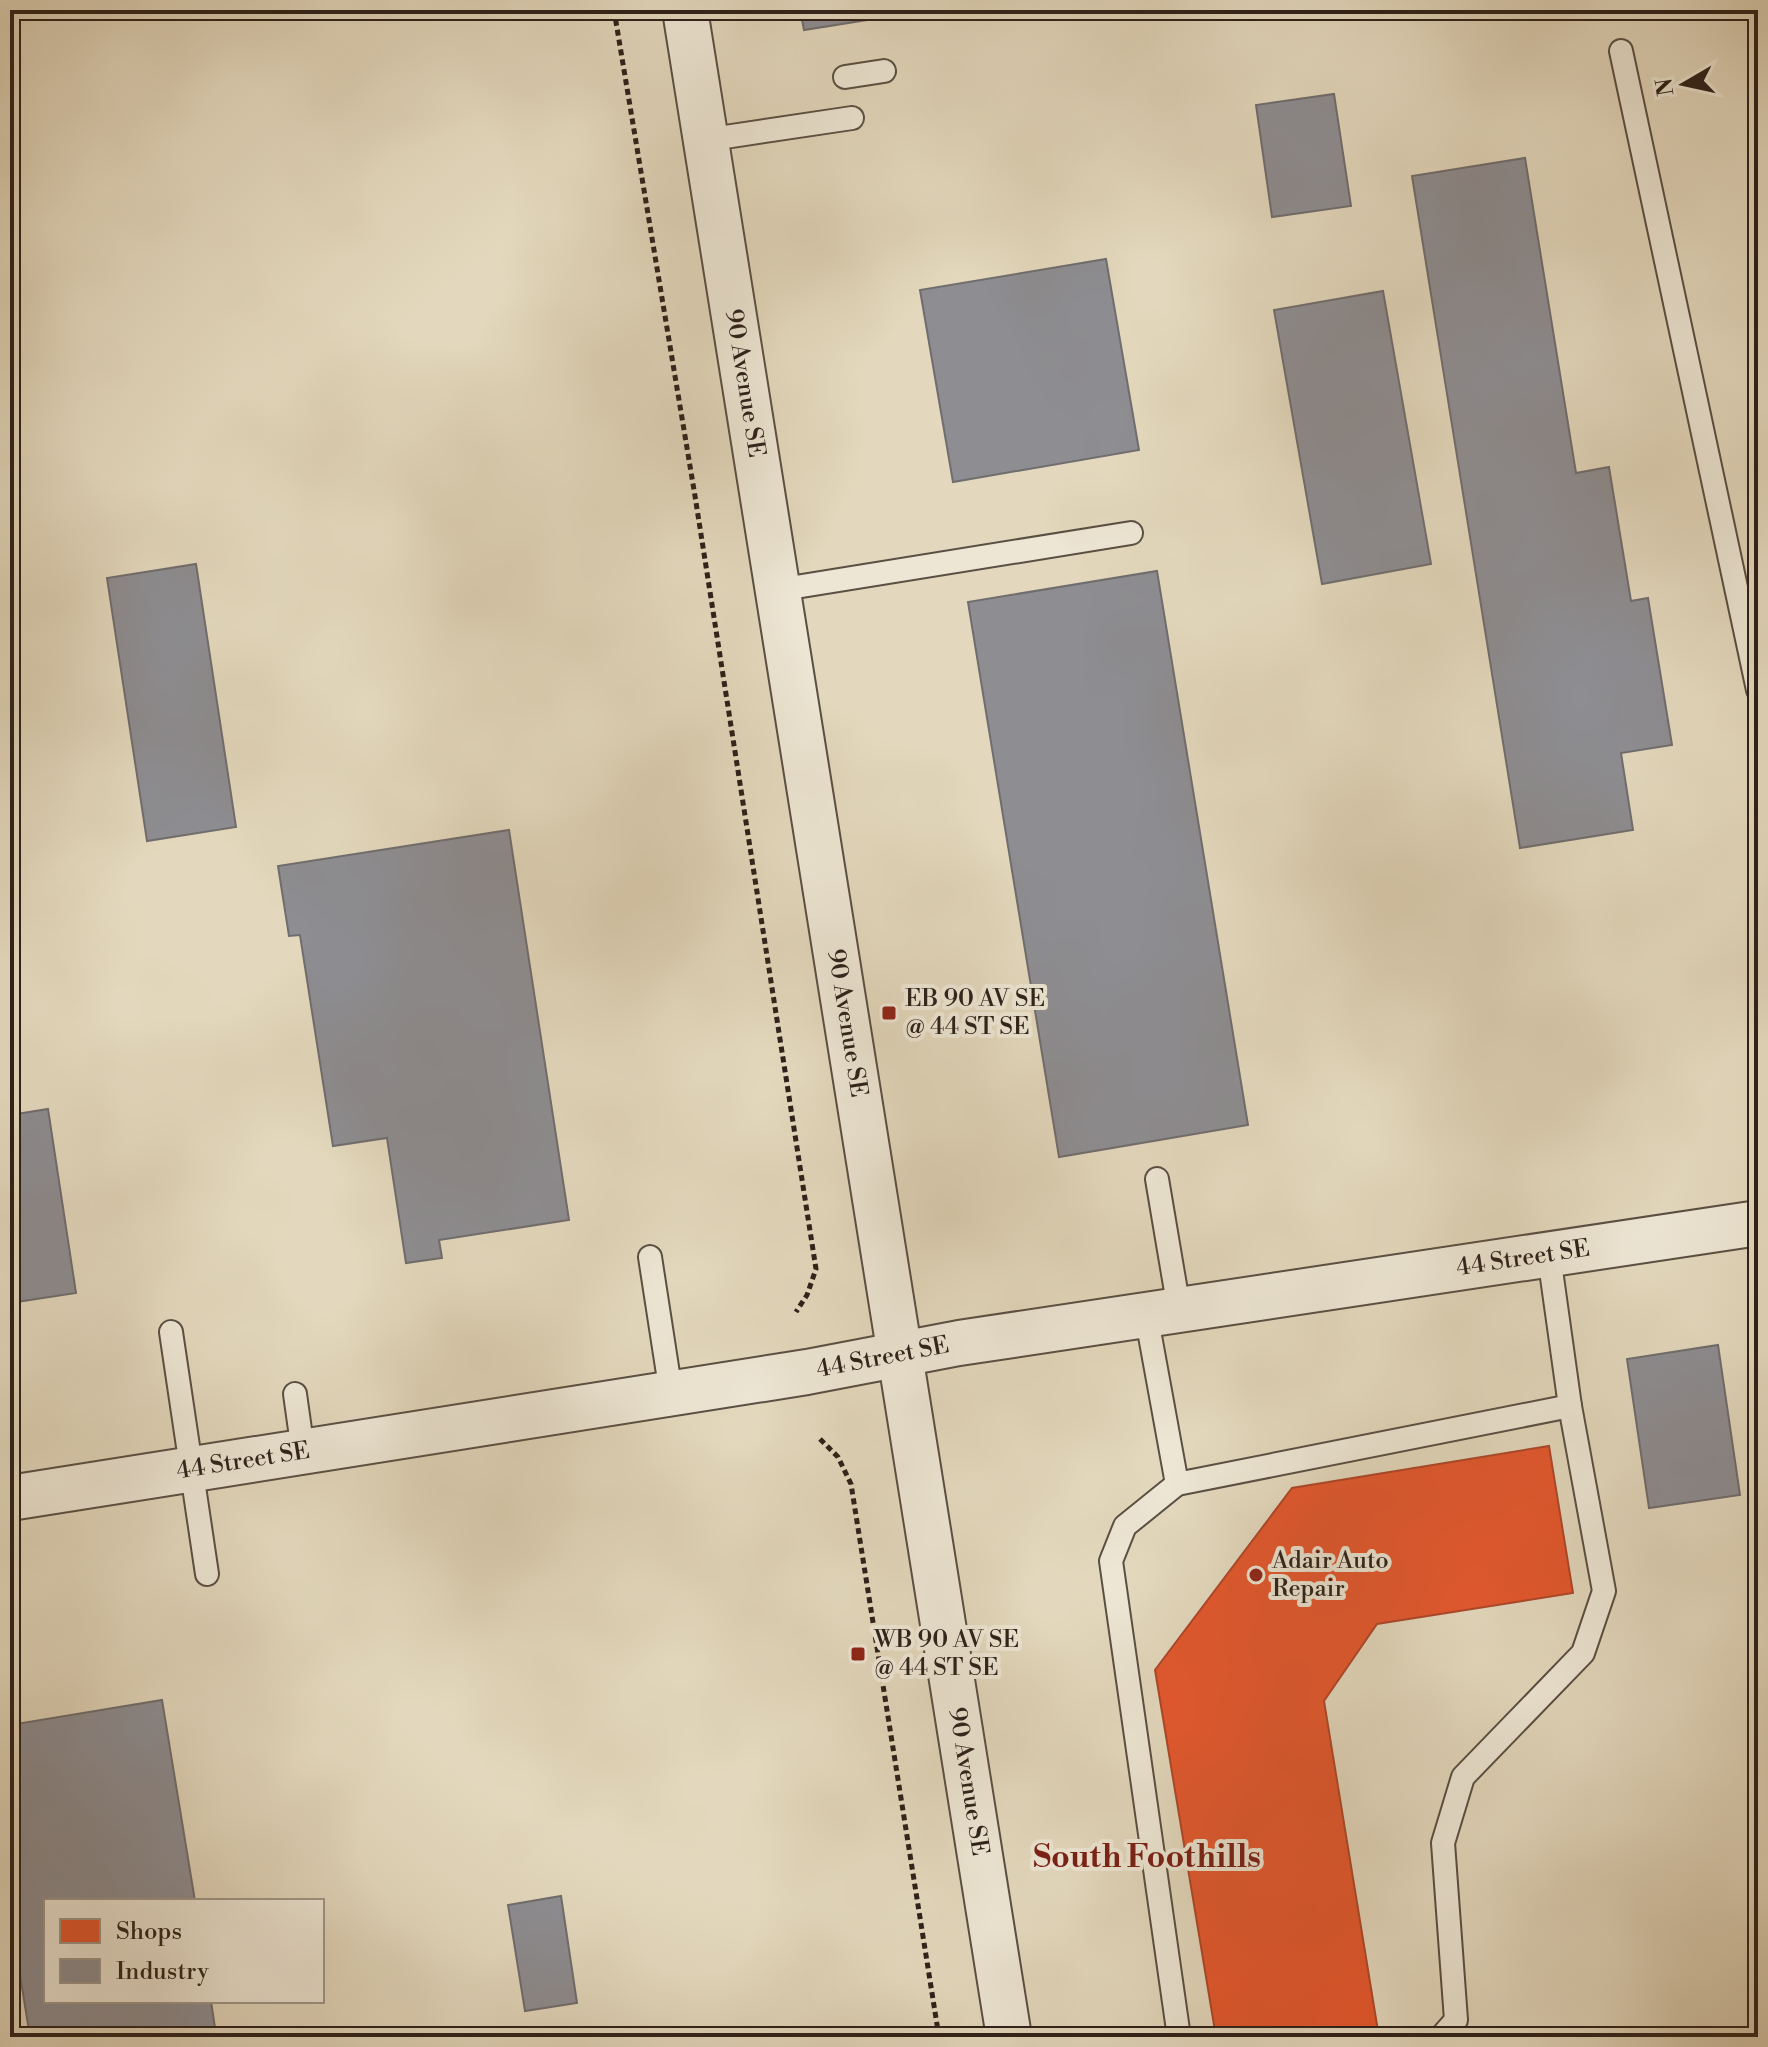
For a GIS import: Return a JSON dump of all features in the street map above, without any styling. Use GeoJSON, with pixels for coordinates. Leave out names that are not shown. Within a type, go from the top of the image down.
{"type":"FeatureCollection","features":[{"type":"Feature","properties":{"kind":"street","name":"90 Avenue SE"},"geometry":{"type":"LineString","coordinates":[[685,10],[1009,2037]]}},
{"type":"Feature","properties":{"kind":"street","name":"44 Street SE"},"geometry":{"type":"LineString","coordinates":[[10,1498],[899,1356],[959,1343],[1758,1223]]}},
{"type":"Feature","properties":{"kind":"lane"},"geometry":{"type":"LineString","coordinates":[[1621,51],[1758,690]]}},
{"type":"Feature","properties":{"kind":"lane"},"geometry":{"type":"LineString","coordinates":[[845,77],[884,71]]}},
{"type":"Feature","properties":{"kind":"lane"},"geometry":{"type":"LineString","coordinates":[[705,140],[852,118]]}},
{"type":"Feature","properties":{"kind":"lane"},"geometry":{"type":"LineString","coordinates":[[777,590],[1131,533]]}},
{"type":"Feature","properties":{"kind":"lane"},"geometry":{"type":"LineString","coordinates":[[1157,1179],[1163,1312],[1177,1484]]}},
{"type":"Feature","properties":{"kind":"lane"},"geometry":{"type":"LineString","coordinates":[[1441,2037],[1456,2020],[1443,1843],[1463,1777],[1583,1653],[1604,1591],[1570,1406],[1549,1256]]}},
{"type":"Feature","properties":{"kind":"lane"},"geometry":{"type":"LineString","coordinates":[[650,1257],[671,1393]]}},
{"type":"Feature","properties":{"kind":"lane"},"geometry":{"type":"LineString","coordinates":[[171,1332],[207,1574]]}},
{"type":"Feature","properties":{"kind":"lane"},"geometry":{"type":"LineString","coordinates":[[295,1394],[303,1451]]}},
{"type":"Feature","properties":{"kind":"lane"},"geometry":{"type":"LineString","coordinates":[[1179,2037],[1111,1561],[1125,1526],[1177,1484],[1570,1406]]}},
{"type":"Feature","properties":{"kind":"path"},"geometry":{"type":"LineString","coordinates":[[614,10],[695,496],[816,1269],[807,1295],[796,1312]]}},
{"type":"Feature","properties":{"kind":"path"},"geometry":{"type":"LineString","coordinates":[[820,1439],[838,1457],[851,1484],[939,2037]]}},
{"type":"Feature","properties":{"kind":"building: Shops"},"geometry":{"type":"Polygon","coordinates":[[[1549,1446],[1573,1593],[1377,1624],[1324,1701],[1379,2037],[1216,2037],[1155,1670],[1292,1488],[1549,1446]]]}},
{"type":"Feature","properties":{"kind":"building: Industry"},"geometry":{"type":"Polygon","coordinates":[[[800,10],[930,10],[804,30],[800,10]]]}},
{"type":"Feature","properties":{"kind":"building: Industry"},"geometry":{"type":"Polygon","coordinates":[[[1334,94],[1351,206],[1272,217],[1256,105],[1334,94]]]}},
{"type":"Feature","properties":{"kind":"building: Industry"},"geometry":{"type":"Polygon","coordinates":[[[1525,158],[1576,473],[1609,467],[1631,601],[1648,598],[1672,745],[1621,753],[1633,830],[1520,848],[1412,176],[1525,158]]]}},
{"type":"Feature","properties":{"kind":"building: Industry"},"geometry":{"type":"Polygon","coordinates":[[[1106,259],[1139,450],[953,482],[920,290],[1106,259]]]}},
{"type":"Feature","properties":{"kind":"building: Industry"},"geometry":{"type":"Polygon","coordinates":[[[1383,291],[1431,564],[1322,584],[1274,310],[1383,291]]]}},
{"type":"Feature","properties":{"kind":"building: Industry"},"geometry":{"type":"Polygon","coordinates":[[[196,564],[236,827],[147,841],[107,578],[196,564]]]}},
{"type":"Feature","properties":{"kind":"building: Industry"},"geometry":{"type":"Polygon","coordinates":[[[1157,571],[1248,1125],[1059,1157],[968,602],[1157,571]]]}},
{"type":"Feature","properties":{"kind":"building: Industry"},"geometry":{"type":"Polygon","coordinates":[[[509,830],[569,1220],[439,1240],[442,1258],[406,1263],[387,1138],[333,1146],[300,935],[289,936],[278,866],[509,830]]]}},
{"type":"Feature","properties":{"kind":"building: Industry"},"geometry":{"type":"Polygon","coordinates":[[[48,1109],[76,1293],[10,1303],[10,1115],[48,1109]]]}},
{"type":"Feature","properties":{"kind":"building: Industry"},"geometry":{"type":"Polygon","coordinates":[[[1718,1345],[1740,1495],[1649,1508],[1627,1359],[1718,1345]]]}},
{"type":"Feature","properties":{"kind":"building: Industry"},"geometry":{"type":"Polygon","coordinates":[[[162,1700],[195,1899],[44,1899],[44,2003],[211,2003],[215,2028],[162,2037],[30,2037],[10,1913],[10,1725],[162,1700]]]}},
{"type":"Feature","properties":{"kind":"building: Industry"},"geometry":{"type":"Polygon","coordinates":[[[561,1896],[577,2003],[525,2011],[508,1905],[561,1896]]]}},
{"type":"Feature","properties":{"kind":"place","name":"EB 90 AV SE @ 44 ST SE"},"geometry":{"type":"Point","coordinates":[889,1013]}},
{"type":"Feature","properties":{"kind":"place","name":"Adair Auto Repair"},"geometry":{"type":"Point","coordinates":[1256,1575]}},
{"type":"Feature","properties":{"kind":"place","name":"WB 90 AV SE @ 44 ST SE"},"geometry":{"type":"Point","coordinates":[858,1654]}},
{"type":"Feature","properties":{"kind":"district","name":"South Foothills"},"geometry":{"type":"Point","coordinates":[1147,1857]}}]}
